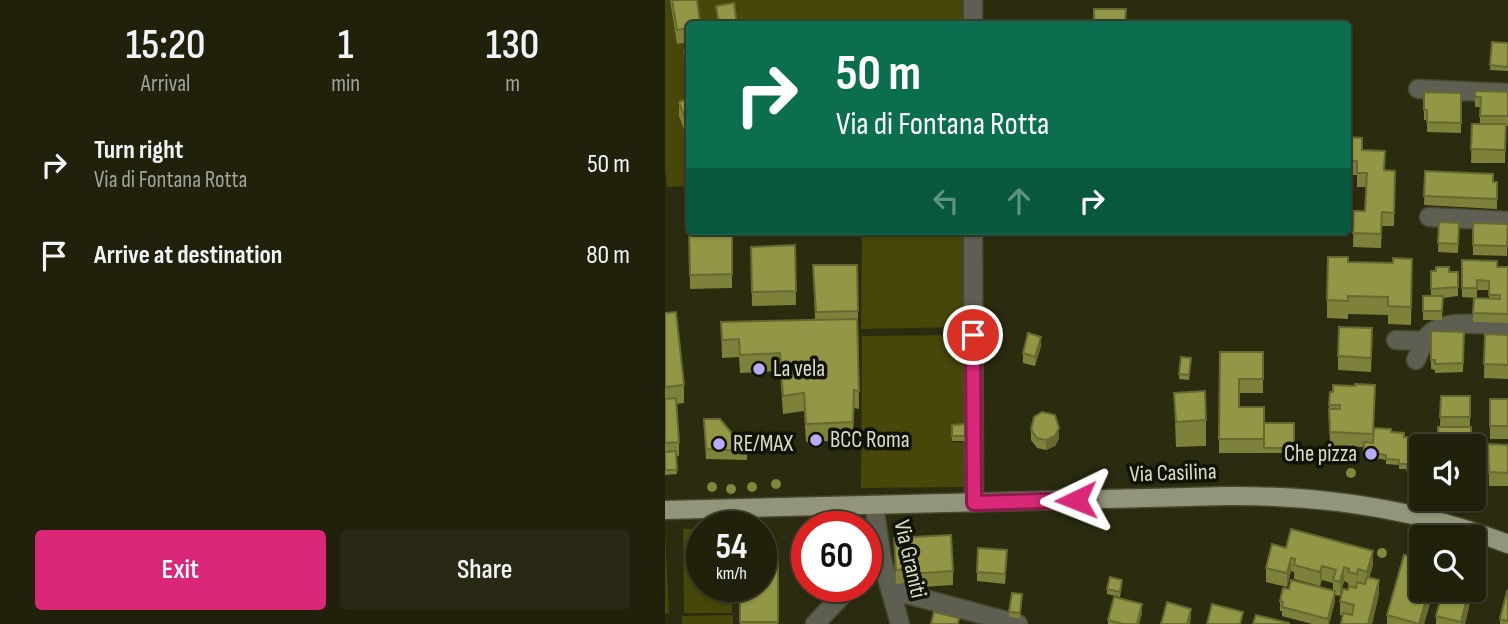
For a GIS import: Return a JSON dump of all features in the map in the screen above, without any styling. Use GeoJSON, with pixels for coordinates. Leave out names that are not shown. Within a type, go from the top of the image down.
{"type":"FeatureCollection","features":[{"type":"Feature","properties":{"kind":"main road","name":"Via Casilina"},"geometry":{"type":"LineString","coordinates":[[665,510],[1226,496],[1316,499],[1377,506],[1415,514],[1450,523],[1508,544]]}},
{"type":"Feature","properties":{"kind":"street"},"geometry":{"type":"LineString","coordinates":[[972,0],[973,21]]}},
{"type":"Feature","properties":{"kind":"street"},"geometry":{"type":"LineString","coordinates":[[1418,89],[1508,93]]}},
{"type":"Feature","properties":{"kind":"street"},"geometry":{"type":"LineString","coordinates":[[1429,217],[1508,221]]}},
{"type":"Feature","properties":{"kind":"street"},"geometry":{"type":"LineString","coordinates":[[973,235],[974,503]]}},
{"type":"Feature","properties":{"kind":"street"},"geometry":{"type":"LineString","coordinates":[[1416,360],[1433,330],[1447,325],[1508,326]]}},
{"type":"Feature","properties":{"kind":"street"},"geometry":{"type":"LineString","coordinates":[[1396,340],[1425,341]]}},
{"type":"Feature","properties":{"kind":"street","name":"Via Graniti"},"geometry":{"type":"LineString","coordinates":[[874,505],[875,511]]}},
{"type":"Feature","properties":{"kind":"street","name":"Via Graniti"},"geometry":{"type":"LineString","coordinates":[[882,560],[900,624]]}},
{"type":"Feature","properties":{"kind":"street"},"geometry":{"type":"LineString","coordinates":[[891,590],[1018,624]]}},
{"type":"Feature","properties":{"kind":"street"},"geometry":{"type":"LineString","coordinates":[[815,624],[836,602]]}},
{"type":"Feature","properties":{"kind":"shaded area"},"geometry":{"type":"Polygon","coordinates":[[[665,0],[967,0],[967,21],[686,21],[686,186],[667,187],[665,0]]]}},
{"type":"Feature","properties":{"kind":"shaded area"},"geometry":{"type":"Polygon","coordinates":[[[862,235],[966,235],[966,327],[861,329],[862,235]]]}},
{"type":"Feature","properties":{"kind":"shaded area"},"geometry":{"type":"Polygon","coordinates":[[[966,335],[966,426],[952,426],[952,442],[966,443],[966,487],[861,488],[862,336],[966,335]]]}},
{"type":"Feature","properties":{"kind":"shaded area"},"geometry":{"type":"Polygon","coordinates":[[[683,529],[686,529],[686,602],[732,602],[732,613],[684,613],[683,529]]]}},
{"type":"Feature","properties":{"kind":"shaded area"},"geometry":{"type":"Polygon","coordinates":[[[665,532],[669,613],[665,614],[665,532]]]}},
{"type":"Feature","properties":{"kind":"shaded area"},"geometry":{"type":"Polygon","coordinates":[[[733,615],[733,624],[682,624],[682,616],[733,615]]]}},
{"type":"Feature","properties":{"kind":"building"},"geometry":{"type":"Polygon","coordinates":[[[672,0],[697,0],[700,21],[686,21],[686,28],[677,30],[672,0]]]}},
{"type":"Feature","properties":{"kind":"building"},"geometry":{"type":"Polygon","coordinates":[[[734,3],[737,21],[718,21],[716,6],[734,3]]]}},
{"type":"Feature","properties":{"kind":"building"},"geometry":{"type":"Polygon","coordinates":[[[1094,9],[1126,9],[1125,21],[1094,21],[1094,9]]]}},
{"type":"Feature","properties":{"kind":"building"},"geometry":{"type":"Polygon","coordinates":[[[1492,42],[1508,43],[1508,67],[1490,65],[1492,42]]]}},
{"type":"Feature","properties":{"kind":"building"},"geometry":{"type":"Polygon","coordinates":[[[1475,91],[1508,92],[1508,116],[1480,116],[1481,97],[1475,97],[1475,91]]]}},
{"type":"Feature","properties":{"kind":"building"},"geometry":{"type":"Polygon","coordinates":[[[1424,92],[1461,93],[1461,123],[1427,122],[1424,92]]]}},
{"type":"Feature","properties":{"kind":"building"},"geometry":{"type":"Polygon","coordinates":[[[686,99],[686,121],[679,102],[686,99]]]}},
{"type":"Feature","properties":{"kind":"building"},"geometry":{"type":"Polygon","coordinates":[[[1472,124],[1506,124],[1505,150],[1471,149],[1472,124]]]}},
{"type":"Feature","properties":{"kind":"building"},"geometry":{"type":"Polygon","coordinates":[[[1351,137],[1362,138],[1362,150],[1385,151],[1384,170],[1395,171],[1394,213],[1382,212],[1381,234],[1353,233],[1354,211],[1365,211],[1367,173],[1357,173],[1357,161],[1351,161],[1351,137]]]}},
{"type":"Feature","properties":{"kind":"building"},"geometry":{"type":"Polygon","coordinates":[[[1425,171],[1493,174],[1493,182],[1497,182],[1497,199],[1424,196],[1425,171]]]}},
{"type":"Feature","properties":{"kind":"building"},"geometry":{"type":"Polygon","coordinates":[[[1439,222],[1459,223],[1458,244],[1438,243],[1439,222]]]}},
{"type":"Feature","properties":{"kind":"building"},"geometry":{"type":"Polygon","coordinates":[[[1473,223],[1508,224],[1507,246],[1473,245],[1473,223]]]}},
{"type":"Feature","properties":{"kind":"building"},"geometry":{"type":"Polygon","coordinates":[[[689,235],[732,235],[732,274],[690,275],[689,235]]]}},
{"type":"Feature","properties":{"kind":"building"},"geometry":{"type":"Polygon","coordinates":[[[795,245],[796,291],[752,292],[751,247],[795,245]]]}},
{"type":"Feature","properties":{"kind":"building"},"geometry":{"type":"Polygon","coordinates":[[[1328,257],[1348,257],[1348,262],[1393,263],[1393,258],[1412,259],[1411,307],[1388,306],[1388,297],[1348,296],[1348,301],[1327,300],[1328,257]]]}},
{"type":"Feature","properties":{"kind":"building"},"geometry":{"type":"Polygon","coordinates":[[[1462,260],[1497,261],[1497,267],[1508,267],[1508,314],[1473,313],[1474,298],[1500,299],[1500,295],[1489,295],[1489,281],[1477,280],[1477,288],[1462,288],[1462,260]]]}},
{"type":"Feature","properties":{"kind":"building"},"geometry":{"type":"Polygon","coordinates":[[[813,265],[857,265],[858,311],[816,312],[813,265]]]}},
{"type":"Feature","properties":{"kind":"building"},"geometry":{"type":"Polygon","coordinates":[[[1436,267],[1449,267],[1449,272],[1458,272],[1458,287],[1431,289],[1431,271],[1436,271],[1436,267]]]}},
{"type":"Feature","properties":{"kind":"building"},"geometry":{"type":"Polygon","coordinates":[[[1423,296],[1443,296],[1442,311],[1423,311],[1423,296]]]}},
{"type":"Feature","properties":{"kind":"building"},"geometry":{"type":"Polygon","coordinates":[[[676,312],[684,385],[665,387],[665,313],[676,312]]]}},
{"type":"Feature","properties":{"kind":"building"},"geometry":{"type":"Polygon","coordinates":[[[857,319],[859,391],[854,390],[853,422],[806,424],[804,393],[783,396],[780,353],[740,355],[739,339],[722,340],[721,322],[857,319]]]}},
{"type":"Feature","properties":{"kind":"building"},"geometry":{"type":"Polygon","coordinates":[[[1339,327],[1372,328],[1371,358],[1338,356],[1339,327]]]}},
{"type":"Feature","properties":{"kind":"building"},"geometry":{"type":"Polygon","coordinates":[[[1431,331],[1464,332],[1463,363],[1435,364],[1435,360],[1431,360],[1431,331]]]}},
{"type":"Feature","properties":{"kind":"building"},"geometry":{"type":"Polygon","coordinates":[[[1028,333],[1041,337],[1035,357],[1023,353],[1028,333]]]}},
{"type":"Feature","properties":{"kind":"building"},"geometry":{"type":"Polygon","coordinates":[[[1485,334],[1508,335],[1508,365],[1484,364],[1485,334]]]}},
{"type":"Feature","properties":{"kind":"building"},"geometry":{"type":"Polygon","coordinates":[[[1220,352],[1263,352],[1263,379],[1239,379],[1239,407],[1264,407],[1264,439],[1219,439],[1220,352]]]}},
{"type":"Feature","properties":{"kind":"building"},"geometry":{"type":"Polygon","coordinates":[[[1181,357],[1191,358],[1189,375],[1179,374],[1181,357]]]}},
{"type":"Feature","properties":{"kind":"building"},"geometry":{"type":"Polygon","coordinates":[[[1333,385],[1375,385],[1373,434],[1330,432],[1329,409],[1340,409],[1340,405],[1329,405],[1333,385]]]}},
{"type":"Feature","properties":{"kind":"building"},"geometry":{"type":"Polygon","coordinates":[[[1205,391],[1206,420],[1176,422],[1174,393],[1205,391]]]}},
{"type":"Feature","properties":{"kind":"building"},"geometry":{"type":"Polygon","coordinates":[[[1441,396],[1470,396],[1470,417],[1440,417],[1441,396]]]}},
{"type":"Feature","properties":{"kind":"building"},"geometry":{"type":"Polygon","coordinates":[[[676,398],[679,442],[665,443],[665,399],[676,398]]]}},
{"type":"Feature","properties":{"kind":"building"},"geometry":{"type":"Polygon","coordinates":[[[1490,399],[1508,399],[1508,426],[1490,426],[1490,399]]]}},
{"type":"Feature","properties":{"kind":"building"},"geometry":{"type":"Polygon","coordinates":[[[1042,412],[1055,415],[1059,428],[1055,436],[1046,440],[1037,438],[1031,430],[1034,417],[1042,412]]]}},
{"type":"Feature","properties":{"kind":"building"},"geometry":{"type":"Polygon","coordinates":[[[704,419],[720,419],[747,451],[706,449],[704,419]]]}},
{"type":"Feature","properties":{"kind":"building"},"geometry":{"type":"Polygon","coordinates":[[[1264,423],[1294,423],[1294,448],[1264,448],[1264,423]]]}},
{"type":"Feature","properties":{"kind":"building"},"geometry":{"type":"Polygon","coordinates":[[[965,424],[965,436],[952,436],[952,425],[965,424]]]}},
{"type":"Feature","properties":{"kind":"building"},"geometry":{"type":"Polygon","coordinates":[[[1438,427],[1471,427],[1471,434],[1438,434],[1438,427]]]}},
{"type":"Feature","properties":{"kind":"building"},"geometry":{"type":"Polygon","coordinates":[[[1374,428],[1404,433],[1404,437],[1409,438],[1409,470],[1407,464],[1399,464],[1399,460],[1386,459],[1386,455],[1364,451],[1364,442],[1373,443],[1374,428]]]}},
{"type":"Feature","properties":{"kind":"building"},"geometry":{"type":"Polygon","coordinates":[[[1488,444],[1508,445],[1508,473],[1489,472],[1488,444]]]}},
{"type":"Feature","properties":{"kind":"building"},"geometry":{"type":"Polygon","coordinates":[[[676,451],[677,470],[665,470],[665,452],[676,451]]]}},
{"type":"Feature","properties":{"kind":"building"},"geometry":{"type":"Polygon","coordinates":[[[1291,529],[1373,551],[1367,572],[1358,569],[1357,574],[1348,572],[1349,569],[1344,567],[1340,582],[1333,580],[1336,570],[1322,566],[1320,572],[1294,565],[1295,559],[1291,558],[1287,573],[1266,568],[1272,544],[1286,548],[1291,529]]]}},
{"type":"Feature","properties":{"kind":"building"},"geometry":{"type":"Polygon","coordinates":[[[951,535],[953,571],[908,574],[908,569],[896,570],[894,538],[951,535]]]}},
{"type":"Feature","properties":{"kind":"building"},"geometry":{"type":"Polygon","coordinates":[[[978,548],[1007,550],[1005,574],[977,572],[978,548]]]}},
{"type":"Feature","properties":{"kind":"building"},"geometry":{"type":"Polygon","coordinates":[[[1404,555],[1409,556],[1409,602],[1425,602],[1419,624],[1387,615],[1404,555]]]}},
{"type":"Feature","properties":{"kind":"building"},"geometry":{"type":"Polygon","coordinates":[[[778,560],[778,622],[740,622],[740,602],[777,602],[778,560]]]}},
{"type":"Feature","properties":{"kind":"building"},"geometry":{"type":"Polygon","coordinates":[[[1110,577],[1122,580],[1120,592],[1107,589],[1110,577]]]}},
{"type":"Feature","properties":{"kind":"building"},"geometry":{"type":"Polygon","coordinates":[[[1367,577],[1379,580],[1368,624],[1341,624],[1343,613],[1352,615],[1354,605],[1340,601],[1343,589],[1348,590],[1349,586],[1356,588],[1357,582],[1365,584],[1367,577]]]}},
{"type":"Feature","properties":{"kind":"building"},"geometry":{"type":"Polygon","coordinates":[[[1291,580],[1335,591],[1328,619],[1282,607],[1283,602],[1280,601],[1283,588],[1289,589],[1291,580]]]}},
{"type":"Feature","properties":{"kind":"building"},"geometry":{"type":"Polygon","coordinates":[[[1508,591],[1508,621],[1500,619],[1508,591]]]}},
{"type":"Feature","properties":{"kind":"building"},"geometry":{"type":"Polygon","coordinates":[[[1012,593],[1022,594],[1020,613],[1009,612],[1012,593]]]}},
{"type":"Feature","properties":{"kind":"building"},"geometry":{"type":"Polygon","coordinates":[[[1114,597],[1142,604],[1137,624],[1108,620],[1114,597]]]}},
{"type":"Feature","properties":{"kind":"building"},"geometry":{"type":"Polygon","coordinates":[[[1167,602],[1191,609],[1187,624],[1161,624],[1167,602]]]}},
{"type":"Feature","properties":{"kind":"building"},"geometry":{"type":"Polygon","coordinates":[[[1440,602],[1466,602],[1461,622],[1436,616],[1440,602]]]}},
{"type":"Feature","properties":{"kind":"building"},"geometry":{"type":"Polygon","coordinates":[[[1212,604],[1243,612],[1240,624],[1207,624],[1212,604]]]}},
{"type":"Feature","properties":{"kind":"building"},"geometry":{"type":"Polygon","coordinates":[[[934,612],[959,618],[958,624],[931,624],[934,612]]]}},
{"type":"Feature","properties":{"kind":"building"},"geometry":{"type":"Polygon","coordinates":[[[1256,615],[1289,623],[1289,624],[1253,624],[1256,615]]]}},
{"type":"Feature","properties":{"kind":"place","name":"La vela"},"geometry":{"type":"Point","coordinates":[759,369]}},
{"type":"Feature","properties":{"kind":"place","name":"BCC Roma"},"geometry":{"type":"Point","coordinates":[816,440]}},
{"type":"Feature","properties":{"kind":"place","name":"RE/MAX"},"geometry":{"type":"Point","coordinates":[719,444]}},
{"type":"Feature","properties":{"kind":"place","name":"Che pizza"},"geometry":{"type":"Point","coordinates":[1371,454]}},
{"type":"Feature","properties":{"kind":"route"},"geometry":{"type":"LineString","coordinates":[[973,335],[974,503],[1076,500]]}}]}
